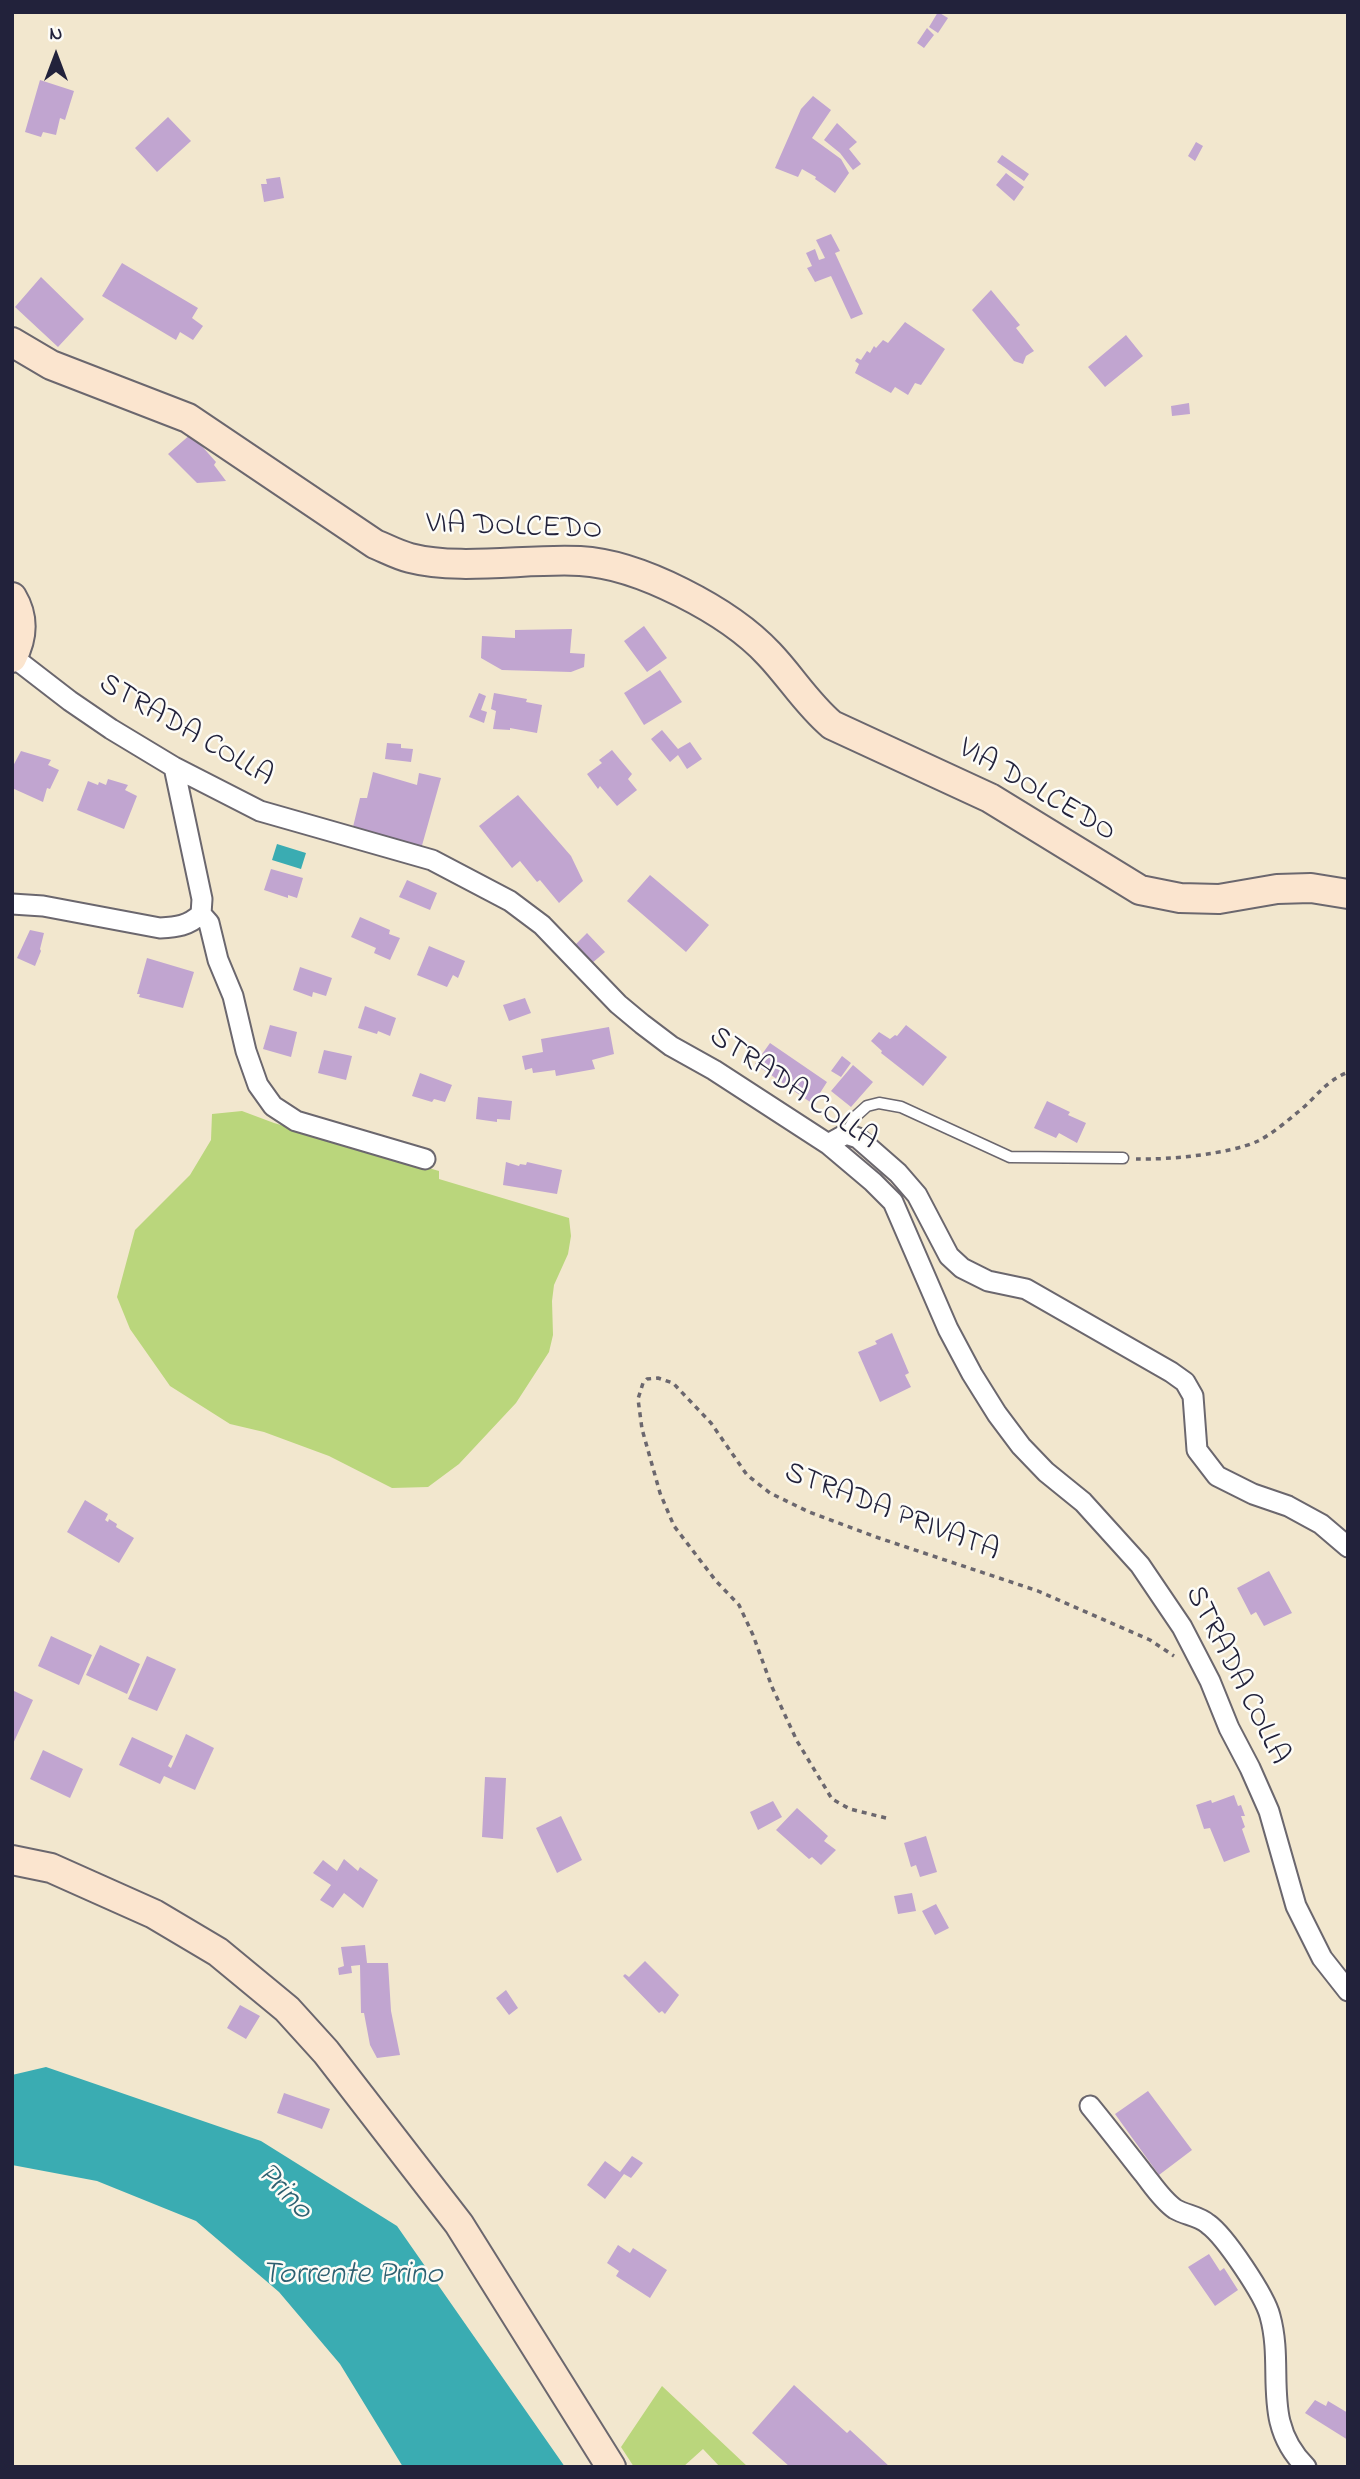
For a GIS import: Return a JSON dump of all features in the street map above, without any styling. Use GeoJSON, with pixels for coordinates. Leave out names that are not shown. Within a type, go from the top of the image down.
{"type":"FeatureCollection","features":[{"type":"Feature","properties":{"kind":"main road","name":"VIA DOLCEDO"},"geometry":{"type":"LineString","coordinates":[[12,342],[51,365],[188,418],[375,544],[394,553],[441,563],[581,561],[608,565],[632,571],[699,602],[768,653],[813,709],[832,725],[990,798],[1140,890],[1180,898],[1219,899],[1278,889],[1311,888],[1348,894]]}},
{"type":"Feature","properties":{"kind":"main road"},"geometry":{"type":"LineString","coordinates":[[12,597],[21,617],[20,640],[13,657]]}},
{"type":"Feature","properties":{"kind":"main road"},"geometry":{"type":"LineString","coordinates":[[12,1860],[51,1868],[154,1914],[218,1952],[287,2009],[326,2052],[459,2224],[611,2467]]}},
{"type":"Feature","properties":{"kind":"street","name":"STRADA COLLA"},"geometry":{"type":"LineString","coordinates":[[13,657],[69,701],[174,767],[276,817],[432,860],[510,901],[542,925],[618,1004],[642,1024],[671,1046],[714,1070],[828,1144],[873,1182],[893,1202],[947,1329],[998,1414],[1021,1446],[1046,1472],[1083,1502],[1140,1566],[1182,1627],[1210,1681],[1228,1728],[1269,1811],[1296,1906],[1322,1958],[1348,1990]]}},
{"type":"Feature","properties":{"kind":"street"},"geometry":{"type":"LineString","coordinates":[[12,904],[43,906],[160,928],[191,923],[201,914],[202,900],[174,767]]}},
{"type":"Feature","properties":{"kind":"street"},"geometry":{"type":"LineString","coordinates":[[201,914],[209,923],[258,1085],[273,1106],[296,1121],[425,1159]]}},
{"type":"Feature","properties":{"kind":"street"},"geometry":{"type":"LineString","coordinates":[[828,1144],[846,1134],[858,1138],[898,1173],[917,1195],[948,1256],[962,1268],[988,1280],[1026,1289],[1171,1371],[1185,1382],[1194,1396],[1197,1450],[1217,1476],[1253,1494],[1288,1506],[1321,1524],[1348,1547]]}},
{"type":"Feature","properties":{"kind":"street"},"geometry":{"type":"LineString","coordinates":[[1090,2106],[1153,2186],[1175,2209],[1207,2222],[1219,2234],[1260,2294],[1270,2315],[1275,2349],[1275,2390],[1284,2437],[1294,2455],[1306,2467]]}},
{"type":"Feature","properties":{"kind":"lane"},"geometry":{"type":"LineString","coordinates":[[846,1134],[856,1116],[867,1106],[879,1104],[901,1107],[1010,1157],[1123,1158]]}},
{"type":"Feature","properties":{"kind":"path"},"geometry":{"type":"LineString","coordinates":[[1123,1158],[1148,1160],[1190,1156],[1237,1148],[1258,1140],[1300,1111],[1331,1080],[1348,1072]]}},
{"type":"Feature","properties":{"kind":"path","name":"STRADA PRIVATA"},"geometry":{"type":"LineString","coordinates":[[886,1818],[850,1809],[832,1799],[797,1741],[772,1688],[739,1605],[716,1581],[674,1526],[660,1493],[642,1429],[638,1399],[643,1383],[648,1379],[658,1378],[673,1383],[711,1423],[747,1475],[770,1493],[879,1538],[1038,1591],[1150,1640],[1175,1657]]}},
{"type":"Feature","properties":{"kind":"green space"},"geometry":{"type":"Polygon","coordinates":[[[242,1111],[274,1123],[439,1171],[439,1179],[569,1218],[571,1236],[568,1254],[554,1285],[553,1335],[549,1352],[516,1403],[459,1464],[428,1487],[392,1488],[329,1456],[264,1432],[230,1424],[170,1386],[130,1329],[117,1297],[135,1230],[190,1175],[211,1140],[212,1114],[242,1111]]]}},
{"type":"Feature","properties":{"kind":"green space"},"geometry":{"type":"Polygon","coordinates":[[[662,2386],[748,2467],[720,2467],[703,2449],[683,2467],[634,2467],[621,2447],[662,2386]]]}},
{"type":"Feature","properties":{"kind":"water"},"geometry":{"type":"Polygon","coordinates":[[[277,844],[306,853],[301,869],[272,860],[277,844]]]}},
{"type":"Feature","properties":{"kind":"water","name":"Torrente Prino"},"geometry":{"type":"Polygon","coordinates":[[[46,2067],[261,2141],[397,2226],[565,2467],[403,2467],[340,2364],[279,2292],[196,2221],[97,2181],[12,2165],[12,2075],[46,2067]]]}},
{"type":"Feature","properties":{"kind":"building"},"geometry":{"type":"Polygon","coordinates":[[[938,12],[948,18],[938,33],[929,27],[938,12]]]}},
{"type":"Feature","properties":{"kind":"building"},"geometry":{"type":"Polygon","coordinates":[[[927,28],[934,35],[924,48],[917,43],[927,28]]]}},
{"type":"Feature","properties":{"kind":"building"},"geometry":{"type":"Polygon","coordinates":[[[40,80],[74,91],[65,120],[60,118],[56,135],[43,132],[41,137],[25,132],[40,80]]]}},
{"type":"Feature","properties":{"kind":"building"},"geometry":{"type":"Polygon","coordinates":[[[813,96],[831,110],[812,138],[841,159],[849,173],[835,193],[802,169],[798,177],[775,168],[801,109],[813,96]]]}},
{"type":"Feature","properties":{"kind":"building"},"geometry":{"type":"Polygon","coordinates":[[[168,117],[191,141],[157,172],[135,148],[168,117]]]}},
{"type":"Feature","properties":{"kind":"building"},"geometry":{"type":"Polygon","coordinates":[[[837,123],[857,142],[849,149],[861,164],[853,170],[840,153],[824,140],[837,123]]]}},
{"type":"Feature","properties":{"kind":"building"},"geometry":{"type":"Polygon","coordinates":[[[1196,142],[1203,146],[1195,161],[1188,156],[1196,142]]]}},
{"type":"Feature","properties":{"kind":"building"},"geometry":{"type":"Polygon","coordinates":[[[1002,155],[1029,174],[1024,181],[997,162],[1002,155]]]}},
{"type":"Feature","properties":{"kind":"building"},"geometry":{"type":"Polygon","coordinates":[[[1006,173],[1024,187],[1014,201],[996,185],[1006,173]]]}},
{"type":"Feature","properties":{"kind":"building"},"geometry":{"type":"Polygon","coordinates":[[[280,177],[284,198],[264,202],[261,184],[267,184],[266,179],[280,177]]]}},
{"type":"Feature","properties":{"kind":"building"},"geometry":{"type":"Polygon","coordinates":[[[831,234],[840,251],[835,253],[863,314],[851,319],[831,276],[815,282],[807,268],[812,266],[806,253],[815,249],[819,260],[825,258],[816,240],[831,234]]]}},
{"type":"Feature","properties":{"kind":"building"},"geometry":{"type":"Polygon","coordinates":[[[122,263],[198,308],[192,318],[203,326],[193,340],[180,332],[176,340],[102,296],[122,263]]]}},
{"type":"Feature","properties":{"kind":"building"},"geometry":{"type":"Polygon","coordinates":[[[41,277],[84,319],[58,347],[15,307],[41,277]]]}},
{"type":"Feature","properties":{"kind":"building"},"geometry":{"type":"Polygon","coordinates":[[[991,290],[1020,325],[1016,328],[1034,351],[1026,356],[1023,364],[1014,361],[972,310],[991,290]]]}},
{"type":"Feature","properties":{"kind":"building"},"geometry":{"type":"Polygon","coordinates":[[[905,322],[945,349],[921,385],[915,383],[908,395],[895,387],[891,393],[855,373],[859,364],[855,361],[857,358],[861,360],[867,351],[870,353],[874,346],[876,348],[883,340],[888,343],[905,322]]]}},
{"type":"Feature","properties":{"kind":"building"},"geometry":{"type":"Polygon","coordinates":[[[1126,335],[1143,356],[1105,387],[1088,367],[1126,335]]]}},
{"type":"Feature","properties":{"kind":"building"},"geometry":{"type":"Polygon","coordinates":[[[1189,403],[1190,414],[1172,416],[1171,406],[1189,403]]]}},
{"type":"Feature","properties":{"kind":"building"},"geometry":{"type":"Polygon","coordinates":[[[191,434],[216,462],[214,465],[226,481],[197,483],[168,454],[191,434]]]}},
{"type":"Feature","properties":{"kind":"building"},"geometry":{"type":"Polygon","coordinates":[[[644,626],[667,658],[647,672],[624,641],[644,626]]]}},
{"type":"Feature","properties":{"kind":"building"},"geometry":{"type":"Polygon","coordinates":[[[572,629],[570,653],[585,654],[584,667],[571,672],[502,670],[481,658],[482,636],[515,638],[515,630],[572,629]]]}},
{"type":"Feature","properties":{"kind":"building"},"geometry":{"type":"Polygon","coordinates":[[[660,670],[682,702],[644,725],[624,693],[660,670]]]}},
{"type":"Feature","properties":{"kind":"building"},"geometry":{"type":"Polygon","coordinates":[[[479,693],[486,696],[481,710],[487,712],[484,723],[469,717],[479,693]]]}},
{"type":"Feature","properties":{"kind":"building"},"geometry":{"type":"Polygon","coordinates":[[[494,693],[527,699],[526,702],[542,705],[537,733],[510,728],[493,729],[496,711],[491,709],[494,693]]]}},
{"type":"Feature","properties":{"kind":"building"},"geometry":{"type":"Polygon","coordinates":[[[662,730],[678,749],[690,742],[702,759],[687,769],[678,755],[670,762],[651,739],[662,730]]]}},
{"type":"Feature","properties":{"kind":"building"},"geometry":{"type":"Polygon","coordinates":[[[387,743],[401,744],[401,748],[413,749],[411,762],[385,759],[387,743]]]}},
{"type":"Feature","properties":{"kind":"building"},"geometry":{"type":"Polygon","coordinates":[[[612,750],[632,774],[628,779],[637,790],[617,806],[600,786],[598,789],[587,774],[602,763],[599,760],[612,750]]]}},
{"type":"Feature","properties":{"kind":"building"},"geometry":{"type":"Polygon","coordinates":[[[21,751],[51,760],[48,765],[59,770],[50,789],[47,788],[43,802],[12,788],[12,768],[21,751]]]}},
{"type":"Feature","properties":{"kind":"building"},"geometry":{"type":"Polygon","coordinates":[[[373,772],[417,785],[419,773],[441,778],[421,849],[352,831],[360,798],[367,798],[373,772]]]}},
{"type":"Feature","properties":{"kind":"building"},"geometry":{"type":"Polygon","coordinates":[[[108,779],[128,785],[125,790],[137,796],[124,829],[77,810],[88,781],[106,785],[108,779]]]}},
{"type":"Feature","properties":{"kind":"building"},"geometry":{"type":"Polygon","coordinates":[[[518,795],[571,856],[583,881],[559,903],[520,861],[512,868],[479,826],[518,795]]]}},
{"type":"Feature","properties":{"kind":"building"},"geometry":{"type":"Polygon","coordinates":[[[271,869],[303,878],[297,898],[288,895],[288,898],[264,890],[271,869]]]}},
{"type":"Feature","properties":{"kind":"building"},"geometry":{"type":"Polygon","coordinates":[[[650,875],[709,925],[686,952],[627,901],[650,875]]]}},
{"type":"Feature","properties":{"kind":"building"},"geometry":{"type":"Polygon","coordinates":[[[407,880],[437,893],[430,910],[399,897],[407,880]]]}},
{"type":"Feature","properties":{"kind":"building"},"geometry":{"type":"Polygon","coordinates":[[[360,917],[390,930],[389,934],[400,938],[390,960],[374,953],[376,948],[351,937],[360,917]]]}},
{"type":"Feature","properties":{"kind":"building"},"geometry":{"type":"Polygon","coordinates":[[[30,930],[44,933],[35,966],[17,958],[30,930]]]}},
{"type":"Feature","properties":{"kind":"building"},"geometry":{"type":"Polygon","coordinates":[[[587,933],[605,952],[591,964],[572,948],[587,933]]]}},
{"type":"Feature","properties":{"kind":"building"},"geometry":{"type":"Polygon","coordinates":[[[429,946],[465,961],[458,978],[453,975],[447,987],[417,975],[429,946]]]}},
{"type":"Feature","properties":{"kind":"building"},"geometry":{"type":"Polygon","coordinates":[[[147,958],[194,972],[183,1008],[139,997],[140,994],[137,994],[147,958]]]}},
{"type":"Feature","properties":{"kind":"building"},"geometry":{"type":"Polygon","coordinates":[[[300,967],[332,978],[326,996],[313,992],[312,997],[293,990],[300,967]]]}},
{"type":"Feature","properties":{"kind":"building"},"geometry":{"type":"Polygon","coordinates":[[[525,998],[531,1013],[509,1021],[503,1005],[525,998]]]}},
{"type":"Feature","properties":{"kind":"building"},"geometry":{"type":"Polygon","coordinates":[[[365,1006],[396,1018],[390,1036],[358,1028],[365,1006]]]}},
{"type":"Feature","properties":{"kind":"building"},"geometry":{"type":"Polygon","coordinates":[[[270,1025],[297,1032],[291,1057],[263,1049],[270,1025]]]}},
{"type":"Feature","properties":{"kind":"building"},"geometry":{"type":"Polygon","coordinates":[[[906,1025],[947,1057],[923,1086],[881,1053],[871,1041],[879,1032],[890,1039],[897,1036],[906,1025]]]}},
{"type":"Feature","properties":{"kind":"building"},"geometry":{"type":"Polygon","coordinates":[[[609,1027],[614,1054],[592,1060],[595,1069],[556,1076],[555,1070],[533,1073],[532,1068],[525,1070],[522,1056],[543,1052],[541,1039],[609,1027]]]}},
{"type":"Feature","properties":{"kind":"building"},"geometry":{"type":"Polygon","coordinates":[[[770,1043],[827,1082],[813,1104],[755,1064],[770,1043]]]}},
{"type":"Feature","properties":{"kind":"building"},"geometry":{"type":"Polygon","coordinates":[[[324,1050],[352,1056],[346,1080],[318,1073],[324,1050]]]}},
{"type":"Feature","properties":{"kind":"building"},"geometry":{"type":"Polygon","coordinates":[[[842,1056],[851,1063],[841,1077],[831,1071],[842,1056]]]}},
{"type":"Feature","properties":{"kind":"building"},"geometry":{"type":"Polygon","coordinates":[[[853,1065],[873,1082],[851,1107],[831,1091],[853,1065]]]}},
{"type":"Feature","properties":{"kind":"building"},"geometry":{"type":"Polygon","coordinates":[[[420,1073],[452,1085],[445,1102],[434,1099],[432,1102],[412,1096],[420,1073]]]}},
{"type":"Feature","properties":{"kind":"building"},"geometry":{"type":"Polygon","coordinates":[[[478,1097],[512,1101],[510,1120],[497,1119],[497,1122],[476,1119],[478,1097]]]}},
{"type":"Feature","properties":{"kind":"building"},"geometry":{"type":"Polygon","coordinates":[[[1047,1101],[1086,1123],[1077,1143],[1059,1133],[1056,1138],[1034,1128],[1047,1101]]]}},
{"type":"Feature","properties":{"kind":"building"},"geometry":{"type":"Polygon","coordinates":[[[506,1162],[519,1166],[526,1165],[527,1162],[562,1170],[557,1194],[503,1185],[506,1162]]]}},
{"type":"Feature","properties":{"kind":"building"},"geometry":{"type":"Polygon","coordinates":[[[892,1333],[909,1373],[905,1375],[911,1387],[880,1402],[858,1352],[877,1344],[875,1341],[892,1333]]]}},
{"type":"Feature","properties":{"kind":"building"},"geometry":{"type":"Polygon","coordinates":[[[85,1500],[108,1514],[105,1520],[108,1522],[109,1519],[117,1524],[116,1527],[134,1538],[119,1563],[67,1532],[85,1500]]]}},
{"type":"Feature","properties":{"kind":"building"},"geometry":{"type":"Polygon","coordinates":[[[1269,1571],[1292,1613],[1264,1626],[1256,1612],[1251,1615],[1237,1588],[1269,1571]]]}},
{"type":"Feature","properties":{"kind":"building"},"geometry":{"type":"Polygon","coordinates":[[[51,1636],[92,1655],[79,1685],[38,1666],[51,1636]]]}},
{"type":"Feature","properties":{"kind":"building"},"geometry":{"type":"Polygon","coordinates":[[[100,1645],[140,1664],[127,1694],[86,1675],[100,1645]]]}},
{"type":"Feature","properties":{"kind":"building"},"geometry":{"type":"Polygon","coordinates":[[[147,1656],[176,1669],[157,1711],[128,1699],[147,1656]]]}},
{"type":"Feature","properties":{"kind":"building"},"geometry":{"type":"Polygon","coordinates":[[[12,1690],[33,1700],[12,1746],[12,1690]]]}},
{"type":"Feature","properties":{"kind":"building"},"geometry":{"type":"Polygon","coordinates":[[[186,1734],[214,1748],[195,1790],[164,1776],[160,1784],[119,1765],[132,1737],[173,1756],[168,1766],[171,1768],[186,1734]]]}},
{"type":"Feature","properties":{"kind":"building"},"geometry":{"type":"Polygon","coordinates":[[[43,1750],[83,1769],[70,1798],[30,1779],[43,1750]]]}},
{"type":"Feature","properties":{"kind":"building"},"geometry":{"type":"Polygon","coordinates":[[[485,1777],[506,1778],[503,1839],[482,1837],[485,1777]]]}},
{"type":"Feature","properties":{"kind":"building"},"geometry":{"type":"Polygon","coordinates":[[[1234,1795],[1245,1816],[1241,1816],[1245,1827],[1242,1829],[1250,1852],[1224,1862],[1210,1828],[1204,1829],[1196,1805],[1211,1800],[1212,1803],[1234,1795]]]}},
{"type":"Feature","properties":{"kind":"building"},"geometry":{"type":"Polygon","coordinates":[[[773,1801],[782,1817],[758,1830],[750,1812],[773,1801]]]}},
{"type":"Feature","properties":{"kind":"building"},"geometry":{"type":"Polygon","coordinates":[[[797,1808],[828,1836],[824,1841],[836,1850],[821,1865],[812,1857],[809,1859],[776,1830],[797,1808]]]}},
{"type":"Feature","properties":{"kind":"building"},"geometry":{"type":"Polygon","coordinates":[[[561,1816],[582,1860],[557,1873],[536,1828],[561,1816]]]}},
{"type":"Feature","properties":{"kind":"building"},"geometry":{"type":"Polygon","coordinates":[[[926,1836],[937,1872],[920,1877],[916,1865],[911,1867],[904,1843],[926,1836]]]}},
{"type":"Feature","properties":{"kind":"building"},"geometry":{"type":"Polygon","coordinates":[[[344,1859],[358,1871],[360,1867],[378,1880],[363,1908],[344,1893],[333,1908],[320,1900],[331,1885],[313,1873],[323,1860],[337,1871],[344,1859]]]}},
{"type":"Feature","properties":{"kind":"building"},"geometry":{"type":"Polygon","coordinates":[[[912,1893],[916,1911],[898,1914],[894,1896],[912,1893]]]}},
{"type":"Feature","properties":{"kind":"building"},"geometry":{"type":"Polygon","coordinates":[[[936,1904],[949,1928],[935,1935],[922,1911],[936,1904]]]}},
{"type":"Feature","properties":{"kind":"building"},"geometry":{"type":"Polygon","coordinates":[[[365,1945],[367,1963],[388,1963],[391,2011],[400,2055],[377,2058],[370,2045],[364,2013],[361,2013],[360,1965],[351,1966],[352,1973],[339,1975],[338,1968],[344,1966],[341,1947],[365,1945]]]}},
{"type":"Feature","properties":{"kind":"building"},"geometry":{"type":"Polygon","coordinates":[[[645,1961],[679,1995],[665,2014],[662,2011],[659,2013],[623,1976],[625,1974],[629,1977],[645,1961]]]}},
{"type":"Feature","properties":{"kind":"building"},"geometry":{"type":"Polygon","coordinates":[[[506,1990],[518,2008],[509,2015],[496,1998],[506,1990]]]}},
{"type":"Feature","properties":{"kind":"building"},"geometry":{"type":"Polygon","coordinates":[[[240,2005],[260,2016],[246,2039],[227,2028],[240,2005]]]}},
{"type":"Feature","properties":{"kind":"building"},"geometry":{"type":"Polygon","coordinates":[[[1148,2091],[1192,2150],[1159,2175],[1115,2114],[1148,2091]]]}},
{"type":"Feature","properties":{"kind":"building"},"geometry":{"type":"Polygon","coordinates":[[[284,2093],[330,2109],[322,2129],[277,2113],[284,2093]]]}},
{"type":"Feature","properties":{"kind":"building"},"geometry":{"type":"Polygon","coordinates":[[[632,2156],[643,2163],[631,2178],[624,2174],[605,2199],[587,2185],[605,2161],[620,2172],[632,2156]]]}},
{"type":"Feature","properties":{"kind":"building"},"geometry":{"type":"Polygon","coordinates":[[[618,2245],[630,2253],[633,2248],[667,2270],[650,2298],[616,2276],[619,2271],[607,2263],[618,2245]]]}},
{"type":"Feature","properties":{"kind":"building"},"geometry":{"type":"Polygon","coordinates":[[[1209,2254],[1220,2271],[1224,2268],[1238,2290],[1215,2306],[1188,2267],[1209,2254]]]}},
{"type":"Feature","properties":{"kind":"building"},"geometry":{"type":"Polygon","coordinates":[[[794,2385],[847,2433],[850,2430],[890,2467],[790,2467],[752,2433],[794,2385]]]}},
{"type":"Feature","properties":{"kind":"building"},"geometry":{"type":"Polygon","coordinates":[[[1315,2400],[1326,2406],[1328,2401],[1348,2413],[1348,2440],[1305,2413],[1315,2400]]]}},
{"type":"Feature","properties":{"kind":"water label","name":"Prino"},"geometry":{"type":"Point","coordinates":[283,2193]}}]}
